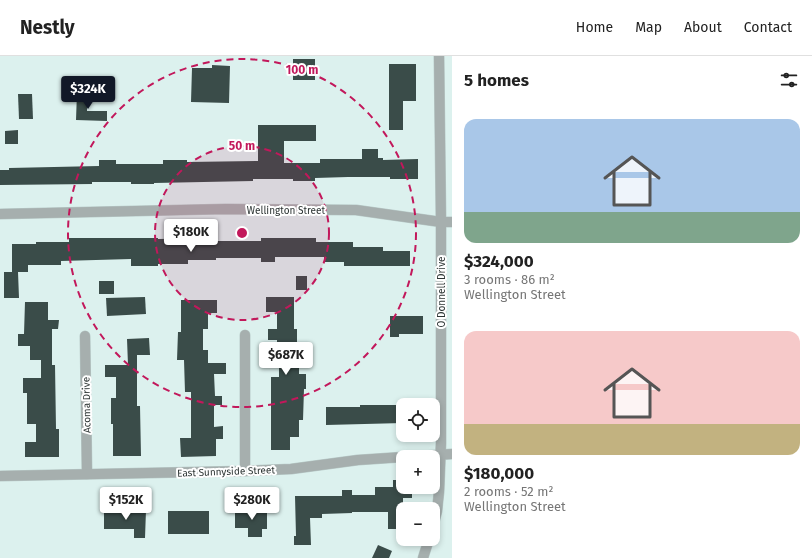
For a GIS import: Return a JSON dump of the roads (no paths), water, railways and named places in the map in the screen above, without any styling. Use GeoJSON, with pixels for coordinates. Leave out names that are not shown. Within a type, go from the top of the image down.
{"type":"FeatureCollection","features":[{"type":"Feature","properties":{"kind":"street","name":"O Donnell Drive"},"geometry":{"type":"LineString","coordinates":[[438,502],[441,454],[439,56]]}},
{"type":"Feature","properties":{"kind":"street","name":"Wellington Street"},"geometry":{"type":"LineString","coordinates":[[0,214],[226,209],[356,210],[441,222],[452,222]]}},
{"type":"Feature","properties":{"kind":"street","name":"Acoma Drive"},"geometry":{"type":"LineString","coordinates":[[85,336],[87,474]]}},
{"type":"Feature","properties":{"kind":"street"},"geometry":{"type":"LineString","coordinates":[[245,471],[246,336]]}},
{"type":"Feature","properties":{"kind":"street","name":"East Sunnyside Street"},"geometry":{"type":"LineString","coordinates":[[441,454],[452,454]]}},
{"type":"Feature","properties":{"kind":"street","name":"East Sunnyside Street"},"geometry":{"type":"LineString","coordinates":[[0,476],[291,469],[358,460],[396,458]]}},
{"type":"Feature","properties":{"kind":"street"},"geometry":{"type":"LineString","coordinates":[[424,558],[427,546]]}}]}
